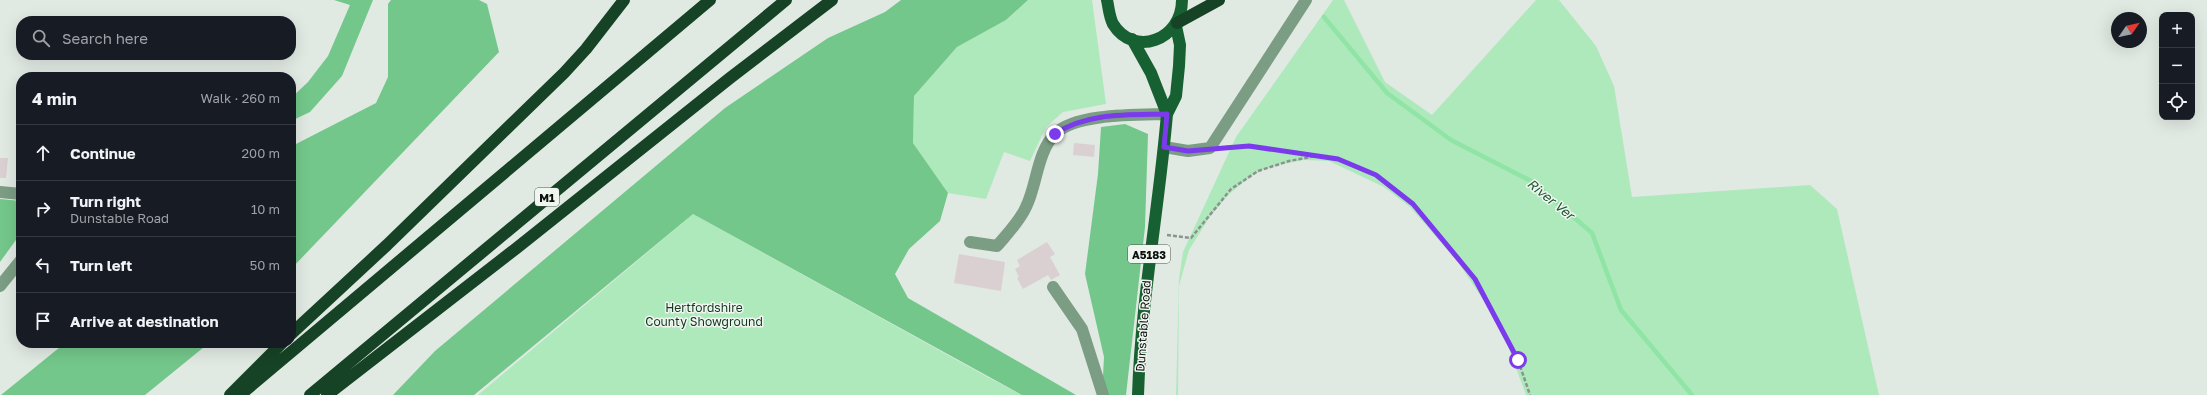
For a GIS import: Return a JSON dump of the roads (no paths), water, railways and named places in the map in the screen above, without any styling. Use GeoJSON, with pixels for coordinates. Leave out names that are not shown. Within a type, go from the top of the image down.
{"type":"FeatureCollection","features":[{"type":"Feature","properties":{"kind":"highway"},"geometry":{"type":"LineString","coordinates":[[296,329],[393,240],[554,82],[586,49],[624,0]]}},
{"type":"Feature","properties":{"kind":"highway"},"geometry":{"type":"LineString","coordinates":[[296,348],[710,0]]}},
{"type":"Feature","properties":{"kind":"highway","name":"M1"},"geometry":{"type":"LineString","coordinates":[[310,395],[786,0]]}},
{"type":"Feature","properties":{"kind":"highway"},"geometry":{"type":"LineString","coordinates":[[327,395],[518,247],[730,78],[832,0]]}},
{"type":"Feature","properties":{"kind":"highway"},"geometry":{"type":"LineString","coordinates":[[1176,24],[1219,0]]}},
{"type":"Feature","properties":{"kind":"highway"},"geometry":{"type":"LineString","coordinates":[[230,395],[277,348]]}},
{"type":"Feature","properties":{"kind":"highway"},"geometry":{"type":"LineString","coordinates":[[240,395],[296,348]]}},
{"type":"Feature","properties":{"kind":"main road"},"geometry":{"type":"LineString","coordinates":[[1108,0],[1108,12],[1114,26],[1122,34],[1139,41],[1154,40],[1169,33],[1176,24],[1182,10],[1182,0]]}},
{"type":"Feature","properties":{"kind":"main road","name":"Dunstable Road"},"geometry":{"type":"LineString","coordinates":[[1138,395],[1140,343],[1146,280],[1167,114],[1176,96],[1177,89],[1180,45],[1176,24]]}},
{"type":"Feature","properties":{"kind":"main road","name":"Dunstable Road"},"geometry":{"type":"LineString","coordinates":[[1132,39],[1151,73],[1167,114]]}},
{"type":"Feature","properties":{"kind":"street"},"geometry":{"type":"LineString","coordinates":[[1164,147],[1188,151],[1210,148],[1306,0]]}},
{"type":"Feature","properties":{"kind":"street"},"geometry":{"type":"LineString","coordinates":[[970,242],[997,246],[1026,208],[1047,146],[1055,134],[1065,127],[1114,116],[1167,114]]}},
{"type":"Feature","properties":{"kind":"street"},"geometry":{"type":"LineString","coordinates":[[0,192],[16,194]]}},
{"type":"Feature","properties":{"kind":"street"},"geometry":{"type":"LineString","coordinates":[[0,286],[16,266]]}},
{"type":"Feature","properties":{"kind":"street"},"geometry":{"type":"LineString","coordinates":[[1053,287],[1082,329],[1103,395]]}},
{"type":"Feature","properties":{"kind":"waterway","name":"River Ver"},"geometry":{"type":"LineString","coordinates":[[1324,17],[1387,93],[1451,140],[1533,182],[1592,233],[1621,310],[1692,395]]}},
{"type":"Feature","properties":{"kind":"park label","name":"Hertfordshire County Showground"},"geometry":{"type":"Point","coordinates":[704,314]}}]}
